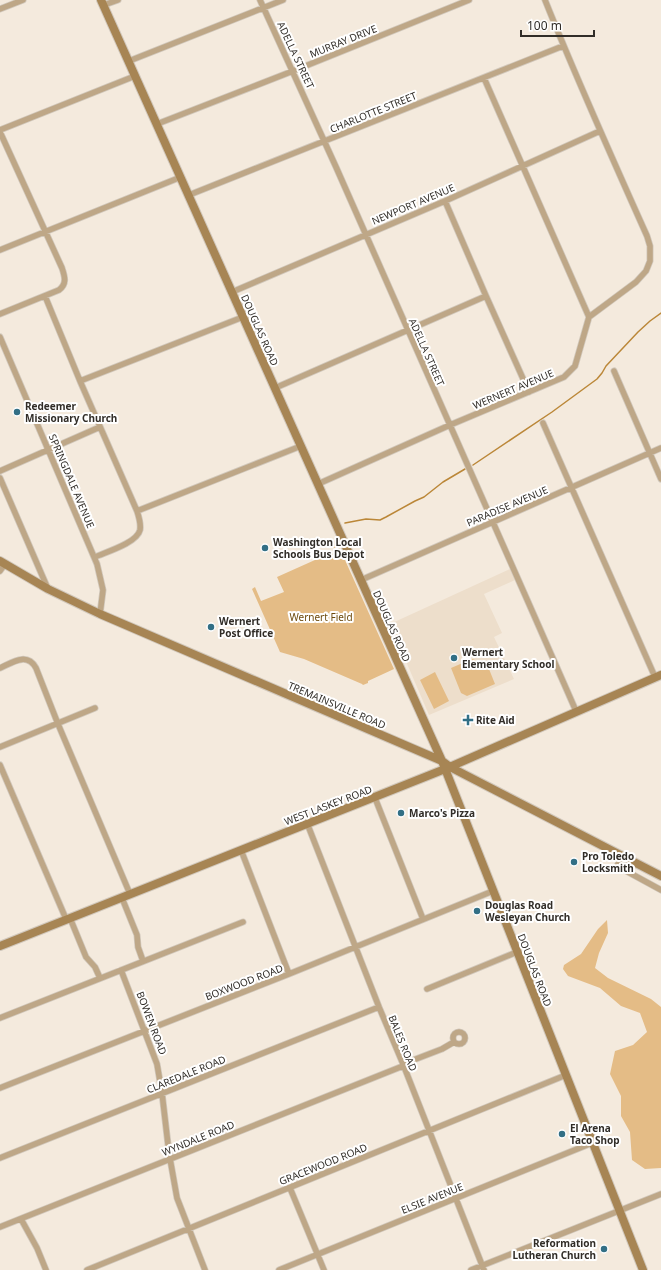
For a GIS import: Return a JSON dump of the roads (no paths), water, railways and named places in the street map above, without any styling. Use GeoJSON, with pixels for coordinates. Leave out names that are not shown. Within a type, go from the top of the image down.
{"type":"FeatureCollection","features":[{"type":"Feature","properties":{"kind":"street"},"geometry":{"type":"LineString","coordinates":[[0,9],[23,0]]}},
{"type":"Feature","properties":{"kind":"street"},"geometry":{"type":"LineString","coordinates":[[103,3],[118,0]]}},
{"type":"Feature","properties":{"kind":"street","name":"ADELLA STREET"},"geometry":{"type":"LineString","coordinates":[[260,0],[366,234],[576,711]]}},
{"type":"Feature","properties":{"kind":"street"},"geometry":{"type":"LineString","coordinates":[[129,61],[283,0]]}},
{"type":"Feature","properties":{"kind":"street","name":"MURRAY DRIVE"},"geometry":{"type":"LineString","coordinates":[[157,124],[469,0]]}},
{"type":"Feature","properties":{"kind":"street"},"geometry":{"type":"LineString","coordinates":[[484,78],[589,317],[636,282],[646,271],[650,261],[650,246],[647,236],[563,46],[546,0]]}},
{"type":"Feature","properties":{"kind":"street","name":"DOUGLAS ROAD"},"geometry":{"type":"LineString","coordinates":[[103,3],[445,766],[643,1270]]}},
{"type":"Feature","properties":{"kind":"street","name":"CHARLOTTE STREET"},"geometry":{"type":"LineString","coordinates":[[189,195],[563,46]]}},
{"type":"Feature","properties":{"kind":"street"},"geometry":{"type":"LineString","coordinates":[[0,314],[59,290],[65,284],[65,279],[62,268],[0,131],[135,76]]}},
{"type":"Feature","properties":{"kind":"street","name":"NEWPORT AVENUE"},"geometry":{"type":"LineString","coordinates":[[232,292],[445,201],[600,131]]}},
{"type":"Feature","properties":{"kind":"street"},"geometry":{"type":"LineString","coordinates":[[0,250],[181,177]]}},
{"type":"Feature","properties":{"kind":"street"},"geometry":{"type":"LineString","coordinates":[[445,201],[529,392]]}},
{"type":"Feature","properties":{"kind":"street"},"geometry":{"type":"LineString","coordinates":[[45,296],[140,521],[140,531],[130,542],[95,557]]}},
{"type":"Feature","properties":{"kind":"street"},"geometry":{"type":"LineString","coordinates":[[275,388],[486,296]]}},
{"type":"Feature","properties":{"kind":"street"},"geometry":{"type":"LineString","coordinates":[[80,381],[243,317]]}},
{"type":"Feature","properties":{"kind":"street","name":"WERNERT AVENUE"},"geometry":{"type":"LineString","coordinates":[[318,484],[450,425],[564,377],[575,366],[579,357],[589,317]]}},
{"type":"Feature","properties":{"kind":"street","name":"SPRINGDALE AVENUE"},"geometry":{"type":"LineString","coordinates":[[0,337],[98,564],[103,590],[100,614]]}},
{"type":"Feature","properties":{"kind":"street"},"geometry":{"type":"LineString","coordinates":[[614,371],[661,479]]}},
{"type":"Feature","properties":{"kind":"street"},"geometry":{"type":"LineString","coordinates":[[543,424],[658,676]]}},
{"type":"Feature","properties":{"kind":"street"},"geometry":{"type":"LineString","coordinates":[[0,470],[100,427]]}},
{"type":"Feature","properties":{"kind":"street"},"geometry":{"type":"LineString","coordinates":[[137,511],[301,446]]}},
{"type":"Feature","properties":{"kind":"street","name":"PARADISE AVENUE"},"geometry":{"type":"LineString","coordinates":[[361,580],[492,521],[572,488],[661,448]]}},
{"type":"Feature","properties":{"kind":"street"},"geometry":{"type":"LineString","coordinates":[[0,478],[48,589]]}},
{"type":"Feature","properties":{"kind":"street","name":"TREMAINSVILLE ROAD"},"geometry":{"type":"LineString","coordinates":[[2,565],[100,614],[445,766],[661,876]]}},
{"type":"Feature","properties":{"kind":"street"},"geometry":{"type":"LineString","coordinates":[[0,668],[24,659],[33,663],[130,894]]}},
{"type":"Feature","properties":{"kind":"street","name":"WEST LASKEY ROAD"},"geometry":{"type":"LineString","coordinates":[[0,946],[307,823],[375,798],[445,766],[658,676]]}},
{"type":"Feature","properties":{"kind":"street"},"geometry":{"type":"LineString","coordinates":[[0,747],[95,708]]}},
{"type":"Feature","properties":{"kind":"street"},"geometry":{"type":"LineString","coordinates":[[0,765],[86,957],[95,967],[100,978]]}},
{"type":"Feature","properties":{"kind":"street"},"geometry":{"type":"LineString","coordinates":[[375,798],[423,919]]}},
{"type":"Feature","properties":{"kind":"street","name":"BALES ROAD"},"geometry":{"type":"LineString","coordinates":[[307,823],[356,946],[378,1007],[403,1065],[483,1268]]}},
{"type":"Feature","properties":{"kind":"street"},"geometry":{"type":"LineString","coordinates":[[241,850],[289,974]]}},
{"type":"Feature","properties":{"kind":"street"},"geometry":{"type":"LineString","coordinates":[[622,856],[617,866],[661,890]]}},
{"type":"Feature","properties":{"kind":"street","name":"BOXWOOD ROAD"},"geometry":{"type":"LineString","coordinates":[[0,1088],[289,974],[493,891]]}},
{"type":"Feature","properties":{"kind":"street"},"geometry":{"type":"LineString","coordinates":[[122,898],[137,935],[138,947],[143,961]]}},
{"type":"Feature","properties":{"kind":"street"},"geometry":{"type":"LineString","coordinates":[[0,1018],[243,922]]}},
{"type":"Feature","properties":{"kind":"street"},"geometry":{"type":"LineString","coordinates":[[427,989],[517,952]]}},
{"type":"Feature","properties":{"kind":"street","name":"BOWEN ROAD"},"geometry":{"type":"LineString","coordinates":[[121,970],[157,1064],[177,1198],[205,1270]]}},
{"type":"Feature","properties":{"kind":"street","name":"CLAREDALE ROAD"},"geometry":{"type":"LineString","coordinates":[[0,1158],[378,1007]]}},
{"type":"Feature","properties":{"kind":"street","name":"WYNDALE ROAD"},"geometry":{"type":"LineString","coordinates":[[0,1227],[403,1065],[442,1049],[454,1042]]}},
{"type":"Feature","properties":{"kind":"street","name":"GRACEWOOD ROAD"},"geometry":{"type":"LineString","coordinates":[[87,1270],[566,1075]]}},
{"type":"Feature","properties":{"kind":"street","name":"ELSIE AVENUE"},"geometry":{"type":"LineString","coordinates":[[279,1270],[592,1143]]}},
{"type":"Feature","properties":{"kind":"street"},"geometry":{"type":"LineString","coordinates":[[290,1188],[324,1270]]}},
{"type":"Feature","properties":{"kind":"street"},"geometry":{"type":"LineString","coordinates":[[471,1270],[483,1268],[619,1210],[661,1194]]}},
{"type":"Feature","properties":{"kind":"street"},"geometry":{"type":"LineString","coordinates":[[20,1219],[37,1248],[46,1270]]}},
{"type":"Feature","properties":{"kind":"waterway"},"geometry":{"type":"LineString","coordinates":[[473,465],[552,412],[597,379],[606,366],[638,332],[661,313]]}},
{"type":"Feature","properties":{"kind":"waterway"},"geometry":{"type":"LineString","coordinates":[[345,523],[366,519],[380,520],[424,497],[443,482],[465,469]]}},
{"type":"Feature","properties":{"kind":"place","name":"Redeemer Missionary Church"},"geometry":{"type":"Point","coordinates":[17,412]}},
{"type":"Feature","properties":{"kind":"place","name":"Washington Local Schools Bus Depot"},"geometry":{"type":"Point","coordinates":[265,548]}},
{"type":"Feature","properties":{"kind":"place","name":"Wernert Post Office"},"geometry":{"type":"Point","coordinates":[211,627]}},
{"type":"Feature","properties":{"kind":"place","name":"Wernert Elementary School"},"geometry":{"type":"Point","coordinates":[454,658]}},
{"type":"Feature","properties":{"kind":"place","name":"Rite Aid"},"geometry":{"type":"Point","coordinates":[468,720]}},
{"type":"Feature","properties":{"kind":"place","name":"Marco's Pizza"},"geometry":{"type":"Point","coordinates":[401,813]}},
{"type":"Feature","properties":{"kind":"place","name":"Pro Toledo Locksmith"},"geometry":{"type":"Point","coordinates":[574,862]}},
{"type":"Feature","properties":{"kind":"place","name":"Douglas Road Wesleyan Church"},"geometry":{"type":"Point","coordinates":[477,911]}},
{"type":"Feature","properties":{"kind":"place","name":"El Arena Taco Shop"},"geometry":{"type":"Point","coordinates":[562,1134]}},
{"type":"Feature","properties":{"kind":"place","name":"Reformation Lutheran Church"},"geometry":{"type":"Point","coordinates":[604,1249]}},
{"type":"Feature","properties":{"kind":"park label","name":"Wernert Field"},"geometry":{"type":"Point","coordinates":[321,617]}}]}
